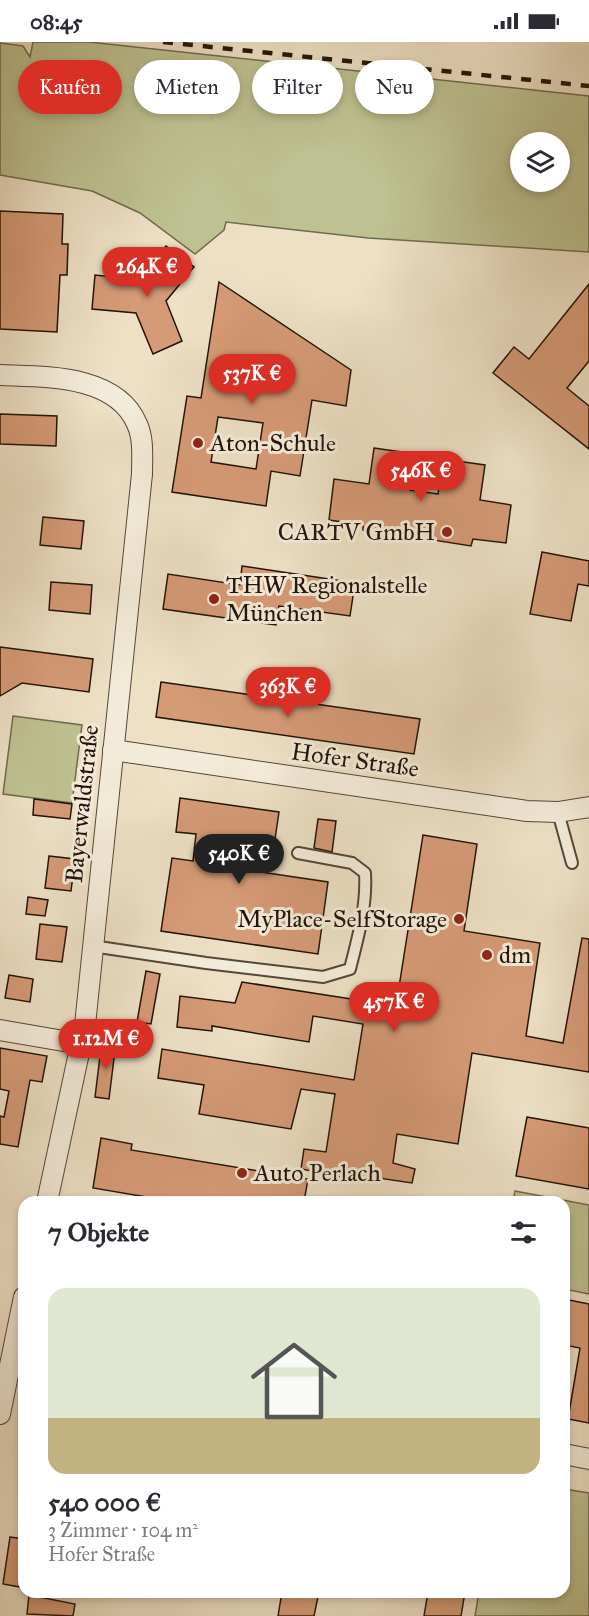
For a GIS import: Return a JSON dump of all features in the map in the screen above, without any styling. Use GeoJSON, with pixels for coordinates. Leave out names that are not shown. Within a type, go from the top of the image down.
{"type":"FeatureCollection","features":[{"type":"Feature","properties":{"kind":"street","name":"Bayerwaldstraße"},"geometry":{"type":"LineString","coordinates":[[0,375],[62,378],[79,382],[109,395],[130,412],[141,437],[142,474],[81,1044],[48,1196]]}},
{"type":"Feature","properties":{"kind":"street","name":"Hofer Straße"},"geometry":{"type":"LineString","coordinates":[[113,750],[527,811],[558,812],[589,807]]}},
{"type":"Feature","properties":{"kind":"street"},"geometry":{"type":"LineString","coordinates":[[0,1030],[81,1044]]}},
{"type":"Feature","properties":{"kind":"street"},"geometry":{"type":"LineString","coordinates":[[0,1414],[18,1351]]}},
{"type":"Feature","properties":{"kind":"street"},"geometry":{"type":"LineString","coordinates":[[570,1455],[589,1459]]}},
{"type":"Feature","properties":{"kind":"lane"},"geometry":{"type":"LineString","coordinates":[[558,812],[572,863]]}},
{"type":"Feature","properties":{"kind":"lane"},"geometry":{"type":"LineString","coordinates":[[92,946],[323,977],[350,969],[362,921],[366,893],[365,873],[352,863],[298,853]]}},
{"type":"Feature","properties":{"kind":"green space"},"geometry":{"type":"Polygon","coordinates":[[[33,42],[89,42],[256,60],[252,60],[252,114],[343,114],[343,69],[355,71],[355,114],[434,114],[434,79],[589,96],[589,252],[368,238],[226,222],[224,230],[195,254],[140,213],[92,191],[0,175],[0,43],[23,46],[30,57],[33,42]]]}},
{"type":"Feature","properties":{"kind":"green space"},"geometry":{"type":"Polygon","coordinates":[[[13,716],[82,725],[72,803],[3,794],[13,716]]]}},
{"type":"Feature","properties":{"kind":"green space"},"geometry":{"type":"Polygon","coordinates":[[[515,1191],[541,1196],[514,1196],[515,1191]]]}},
{"type":"Feature","properties":{"kind":"green space"},"geometry":{"type":"Polygon","coordinates":[[[570,1201],[589,1205],[589,1294],[570,1290],[570,1201]]]}},
{"type":"Feature","properties":{"kind":"green space"},"geometry":{"type":"Polygon","coordinates":[[[570,1490],[589,1493],[589,1616],[475,1616],[478,1598],[570,1598],[570,1490]]]}},
{"type":"Feature","properties":{"kind":"building"},"geometry":{"type":"Polygon","coordinates":[[[0,211],[63,214],[62,244],[68,244],[67,275],[60,275],[57,332],[0,329],[0,211]]]}},
{"type":"Feature","properties":{"kind":"building"},"geometry":{"type":"Polygon","coordinates":[[[166,246],[194,267],[166,301],[182,341],[153,354],[136,313],[92,309],[95,275],[140,280],[166,246]]]}},
{"type":"Feature","properties":{"kind":"building"},"geometry":{"type":"Polygon","coordinates":[[[219,282],[351,370],[346,406],[312,400],[300,476],[271,471],[266,506],[172,492],[187,396],[201,398],[219,282]],[[241,358],[237,387],[266,391],[271,362],[241,358]],[[218,417],[211,462],[256,469],[263,423],[218,417]]]}},
{"type":"Feature","properties":{"kind":"building"},"geometry":{"type":"Polygon","coordinates":[[[589,284],[589,361],[567,388],[589,406],[589,449],[493,373],[514,347],[529,359],[589,284]]]}},
{"type":"Feature","properties":{"kind":"building"},"geometry":{"type":"Polygon","coordinates":[[[0,414],[57,416],[56,446],[0,444],[0,414]]]}},
{"type":"Feature","properties":{"kind":"building"},"geometry":{"type":"Polygon","coordinates":[[[374,448],[415,454],[410,490],[438,494],[443,459],[485,465],[480,500],[511,505],[506,543],[473,539],[471,546],[433,540],[434,534],[402,530],[401,536],[363,530],[363,525],[329,520],[334,479],[369,484],[374,448]]]}},
{"type":"Feature","properties":{"kind":"building"},"geometry":{"type":"Polygon","coordinates":[[[43,517],[84,521],[81,549],[40,545],[43,517]]]}},
{"type":"Feature","properties":{"kind":"building"},"geometry":{"type":"Polygon","coordinates":[[[542,552],[589,561],[589,586],[578,584],[571,621],[530,614],[542,552]]]}},
{"type":"Feature","properties":{"kind":"building"},"geometry":{"type":"Polygon","coordinates":[[[242,566],[355,583],[350,616],[279,606],[276,625],[163,609],[168,574],[240,585],[242,566]]]}},
{"type":"Feature","properties":{"kind":"building"},"geometry":{"type":"Polygon","coordinates":[[[51,582],[92,585],[90,614],[49,610],[51,582]]]}},
{"type":"Feature","properties":{"kind":"building"},"geometry":{"type":"Polygon","coordinates":[[[0,647],[93,659],[89,692],[22,683],[0,696],[0,647]]]}},
{"type":"Feature","properties":{"kind":"building"},"geometry":{"type":"Polygon","coordinates":[[[161,682],[420,719],[414,754],[156,717],[161,682]]]}},
{"type":"Feature","properties":{"kind":"building"},"geometry":{"type":"Polygon","coordinates":[[[180,798],[279,812],[274,846],[237,840],[234,868],[328,882],[318,954],[161,931],[172,858],[193,861],[196,834],[176,832],[180,798]]]}},
{"type":"Feature","properties":{"kind":"building"},"geometry":{"type":"Polygon","coordinates":[[[34,799],[72,804],[70,819],[33,815],[34,799]]]}},
{"type":"Feature","properties":{"kind":"building"},"geometry":{"type":"Polygon","coordinates":[[[318,819],[336,821],[332,852],[314,848],[318,819]]]}},
{"type":"Feature","properties":{"kind":"building"},"geometry":{"type":"Polygon","coordinates":[[[423,835],[477,844],[464,931],[540,943],[526,1036],[563,1043],[582,938],[589,939],[589,1072],[472,1053],[458,1144],[397,1134],[393,1163],[415,1169],[412,1183],[365,1176],[364,1181],[301,1169],[304,1149],[326,1152],[335,1094],[301,1089],[291,1129],[199,1114],[204,1085],[158,1078],[162,1049],[354,1080],[363,1024],[313,1016],[309,1042],[212,1026],[212,1031],[177,1027],[180,996],[235,1003],[242,982],[396,1006],[423,835]]]}},
{"type":"Feature","properties":{"kind":"building"},"geometry":{"type":"Polygon","coordinates":[[[49,856],[75,859],[71,891],[45,888],[49,856]]]}},
{"type":"Feature","properties":{"kind":"building"},"geometry":{"type":"Polygon","coordinates":[[[28,897],[48,900],[45,916],[26,914],[28,897]]]}},
{"type":"Feature","properties":{"kind":"building"},"geometry":{"type":"Polygon","coordinates":[[[40,924],[67,927],[62,962],[36,959],[40,924]]]}},
{"type":"Feature","properties":{"kind":"building"},"geometry":{"type":"Polygon","coordinates":[[[146,971],[160,974],[151,1024],[137,1022],[146,971]]]}},
{"type":"Feature","properties":{"kind":"building"},"geometry":{"type":"Polygon","coordinates":[[[9,975],[33,979],[30,1002],[5,998],[9,975]]]}},
{"type":"Feature","properties":{"kind":"building"},"geometry":{"type":"Polygon","coordinates":[[[102,1040],[116,1042],[109,1099],[95,1097],[102,1040]]]}},
{"type":"Feature","properties":{"kind":"building"},"geometry":{"type":"Polygon","coordinates":[[[0,1048],[47,1056],[42,1082],[30,1080],[18,1147],[0,1144],[0,1116],[4,1117],[9,1091],[0,1089],[0,1048]]]}},
{"type":"Feature","properties":{"kind":"building"},"geometry":{"type":"Polygon","coordinates":[[[527,1117],[589,1128],[589,1189],[516,1176],[527,1117]]]}},
{"type":"Feature","properties":{"kind":"building"},"geometry":{"type":"Polygon","coordinates":[[[101,1138],[132,1144],[131,1150],[308,1179],[305,1196],[140,1196],[93,1188],[101,1138]]]}},
{"type":"Feature","properties":{"kind":"building"},"geometry":{"type":"Polygon","coordinates":[[[570,1300],[589,1304],[589,1423],[570,1419],[580,1348],[570,1346],[570,1300]]]}},
{"type":"Feature","properties":{"kind":"building"},"geometry":{"type":"Polygon","coordinates":[[[10,1537],[18,1538],[18,1587],[3,1584],[10,1537]]]}},
{"type":"Feature","properties":{"kind":"building"},"geometry":{"type":"Polygon","coordinates":[[[29,1598],[44,1598],[75,1604],[73,1616],[27,1614],[29,1598]]]}},
{"type":"Feature","properties":{"kind":"building"},"geometry":{"type":"Polygon","coordinates":[[[281,1598],[318,1598],[314,1616],[278,1616],[281,1598]]]}},
{"type":"Feature","properties":{"kind":"building"},"geometry":{"type":"Polygon","coordinates":[[[427,1598],[464,1598],[461,1616],[424,1616],[427,1598]]]}},
{"type":"Feature","properties":{"kind":"railway"},"geometry":{"type":"LineString","coordinates":[[163,42],[589,86]]}},
{"type":"Feature","properties":{"kind":"place","name":"Aton-Schule"},"geometry":{"type":"Point","coordinates":[198,443]}},
{"type":"Feature","properties":{"kind":"place","name":"CARTV GmbH"},"geometry":{"type":"Point","coordinates":[447,532]}},
{"type":"Feature","properties":{"kind":"place","name":"THW Regionalstelle München"},"geometry":{"type":"Point","coordinates":[214,599]}},
{"type":"Feature","properties":{"kind":"place","name":"MyPlace-SelfStorage"},"geometry":{"type":"Point","coordinates":[459,919]}},
{"type":"Feature","properties":{"kind":"place","name":"dm"},"geometry":{"type":"Point","coordinates":[487,955]}},
{"type":"Feature","properties":{"kind":"place","name":"Auto Perlach"},"geometry":{"type":"Point","coordinates":[242,1173]}}]}
